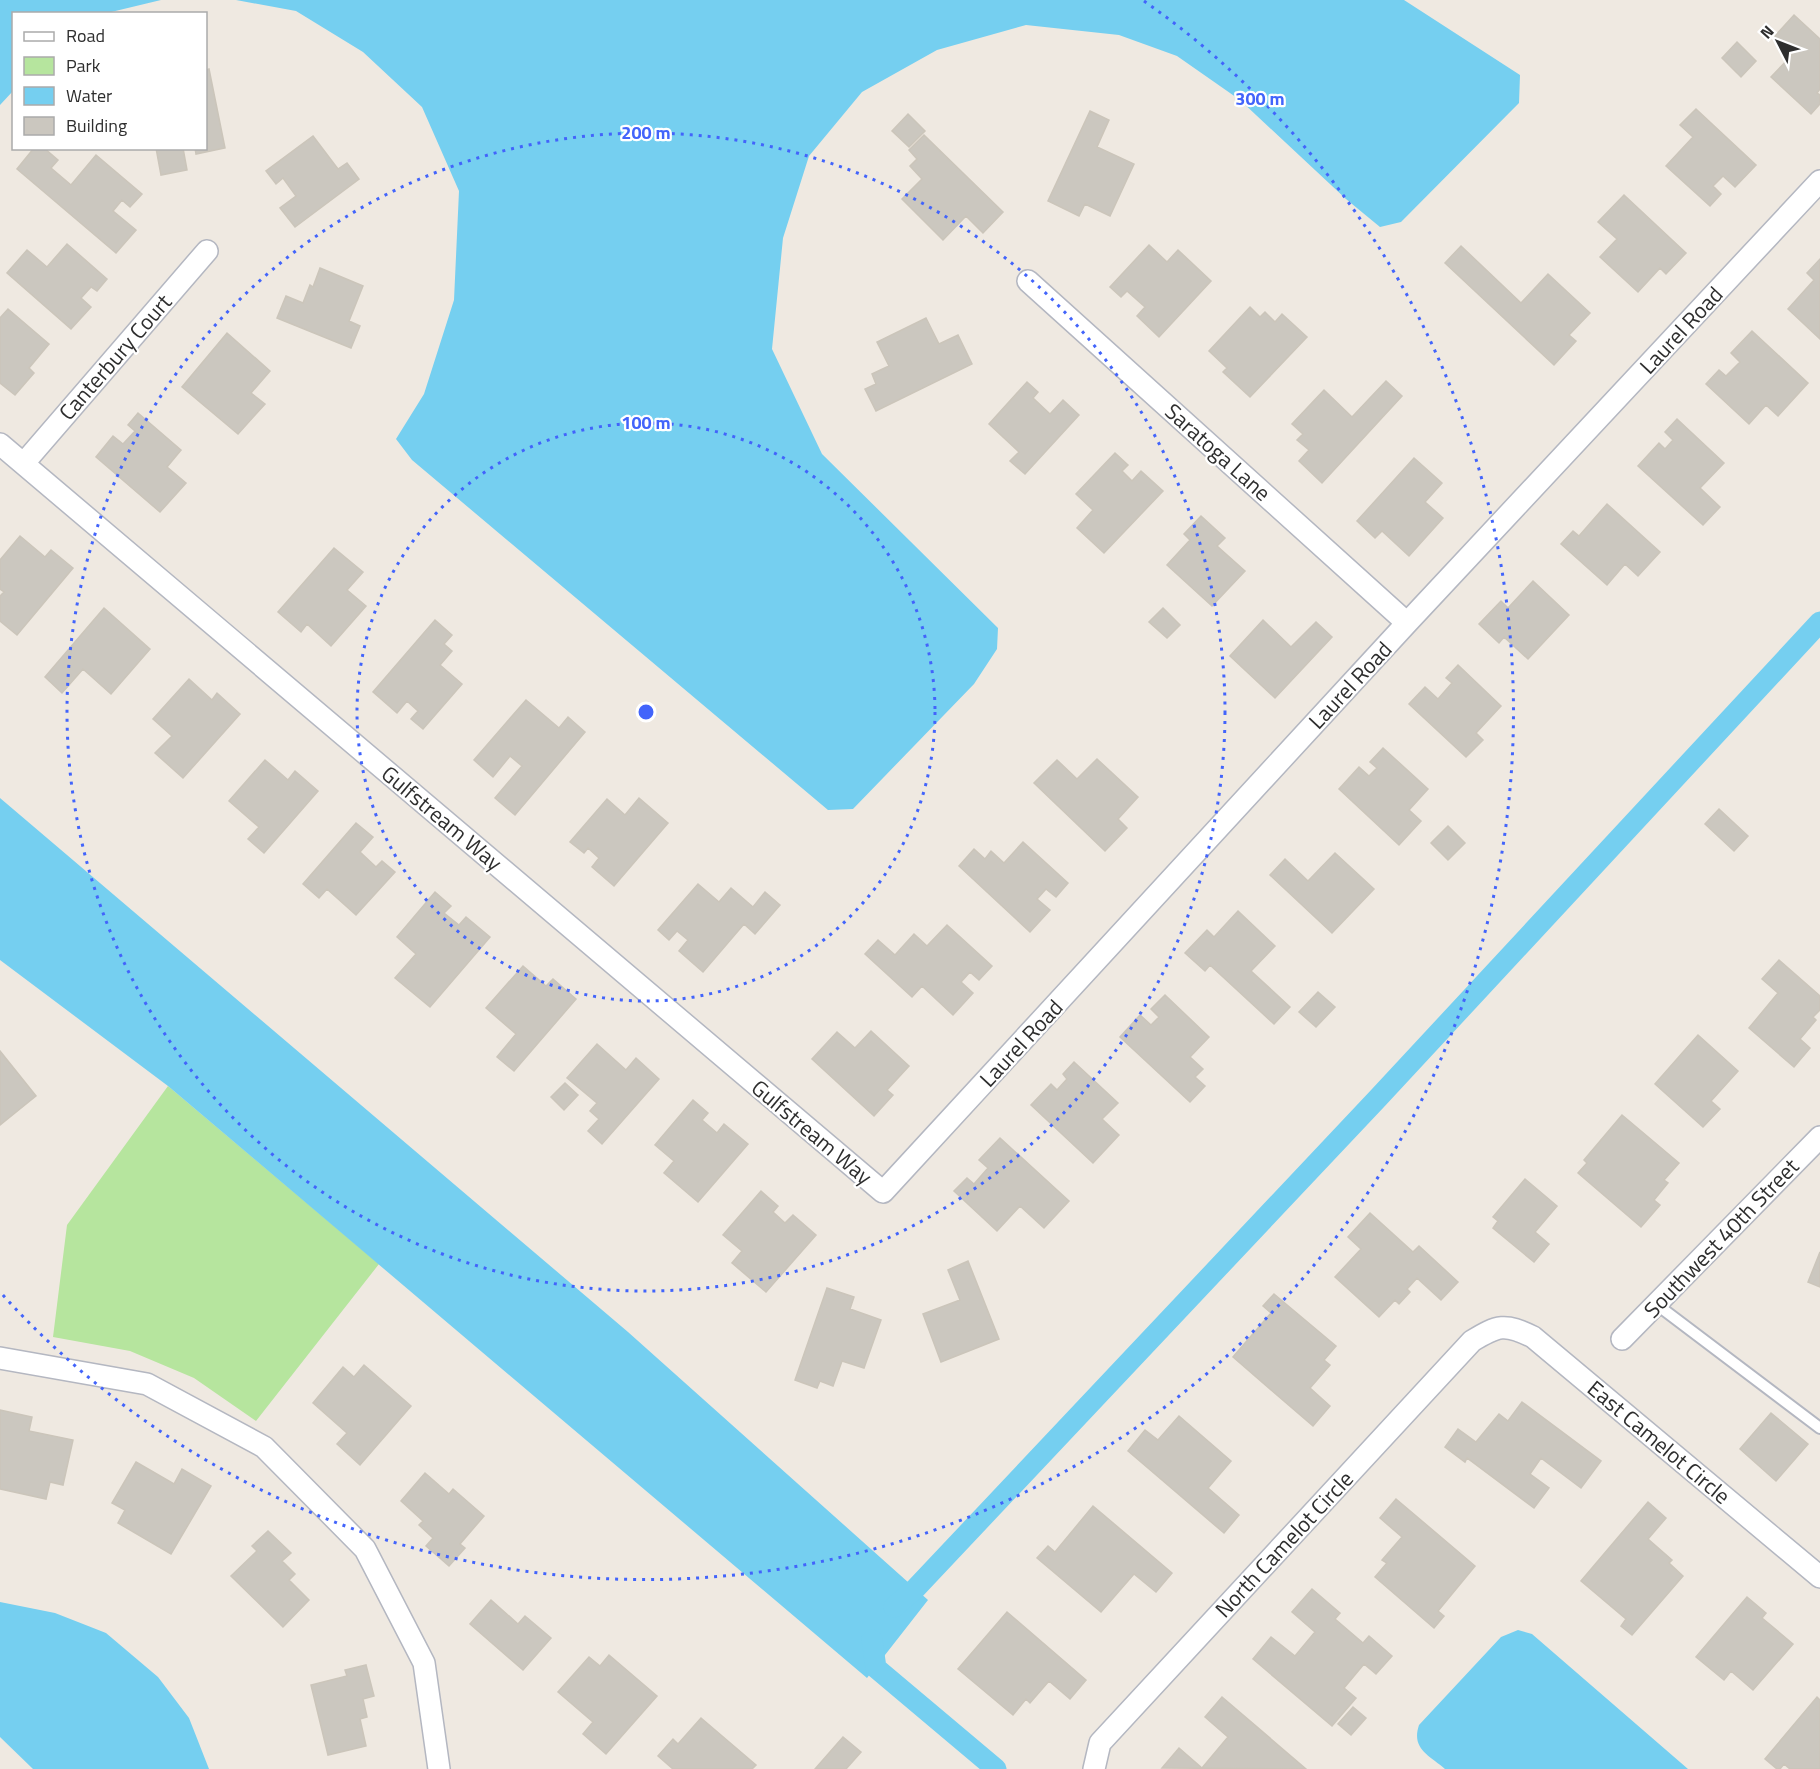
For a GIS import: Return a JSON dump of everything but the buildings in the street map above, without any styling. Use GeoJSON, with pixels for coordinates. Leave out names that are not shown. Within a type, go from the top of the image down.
{"type":"FeatureCollection","features":[{"type":"Feature","properties":{"kind":"street","name":"Laurel Road"},"geometry":{"type":"LineString","coordinates":[[883,1192],[1407,623],[1820,181]]}},
{"type":"Feature","properties":{"kind":"street","name":"Canterbury Court"},"geometry":{"type":"LineString","coordinates":[[24,463],[207,251]]}},
{"type":"Feature","properties":{"kind":"street","name":"Saratoga Lane"},"geometry":{"type":"LineString","coordinates":[[1028,282],[1407,623]]}},
{"type":"Feature","properties":{"kind":"street","name":"Gulfstream Way"},"geometry":{"type":"LineString","coordinates":[[0,444],[883,1192]]}},
{"type":"Feature","properties":{"kind":"street","name":"Southwest 40th Street"},"geometry":{"type":"LineString","coordinates":[[1622,1339],[1820,1137]]}},
{"type":"Feature","properties":{"kind":"street","name":"East Camelot Circle"},"geometry":{"type":"LineString","coordinates":[[1491,1329],[1512,1326],[1533,1336],[1820,1576]]}},
{"type":"Feature","properties":{"kind":"street","name":"North Camelot Circle"},"geometry":{"type":"LineString","coordinates":[[1094,1769],[1100,1743],[1472,1341],[1491,1329]]}},
{"type":"Feature","properties":{"kind":"street"},"geometry":{"type":"LineString","coordinates":[[0,1358],[147,1384],[264,1447],[365,1549],[424,1663],[439,1769]]}},
{"type":"Feature","properties":{"kind":"lane"},"geometry":{"type":"LineString","coordinates":[[1656,1304],[1820,1428]]}},
{"type":"Feature","properties":{"kind":"green space"},"geometry":{"type":"Polygon","coordinates":[[[168,1086],[379,1264],[256,1421],[194,1378],[130,1351],[53,1337],[67,1225],[168,1086]]]}},
{"type":"Feature","properties":{"kind":"water"},"geometry":{"type":"Polygon","coordinates":[[[0,0],[161,0],[111,12],[12,12],[12,92],[0,105],[0,0]]]}},
{"type":"Feature","properties":{"kind":"water"},"geometry":{"type":"Polygon","coordinates":[[[236,0],[1404,0],[1520,75],[1519,103],[1401,222],[1380,227],[1346,199],[1240,100],[1177,56],[1119,35],[1026,25],[937,50],[862,92],[809,156],[783,238],[772,349],[822,454],[998,628],[997,649],[974,684],[853,809],[828,810],[412,460],[396,439],[424,394],[454,300],[459,191],[422,107],[363,52],[296,11],[236,0]]]}},
{"type":"Feature","properties":{"kind":"water"},"geometry":{"type":"Polygon","coordinates":[[[0,798],[628,1332],[928,1600],[867,1678],[168,1086],[0,960],[0,798]]]}},
{"type":"Feature","properties":{"kind":"water"},"geometry":{"type":"Polygon","coordinates":[[[0,1602],[55,1613],[106,1633],[158,1677],[189,1718],[209,1769],[33,1769],[0,1737],[0,1602]]]}},
{"type":"Feature","properties":{"kind":"water"},"geometry":{"type":"Polygon","coordinates":[[[1518,1630],[1532,1634],[1688,1769],[1445,1769],[1419,1746],[1417,1733],[1419,1725],[1501,1637],[1518,1630]]]}},
{"type":"Feature","properties":{"kind":"waterway"},"geometry":{"type":"LineString","coordinates":[[894,1607],[915,1589],[1378,1098],[1820,622]]}},
{"type":"Feature","properties":{"kind":"waterway"},"geometry":{"type":"LineString","coordinates":[[872,1640],[876,1668],[996,1769]]}}]}
